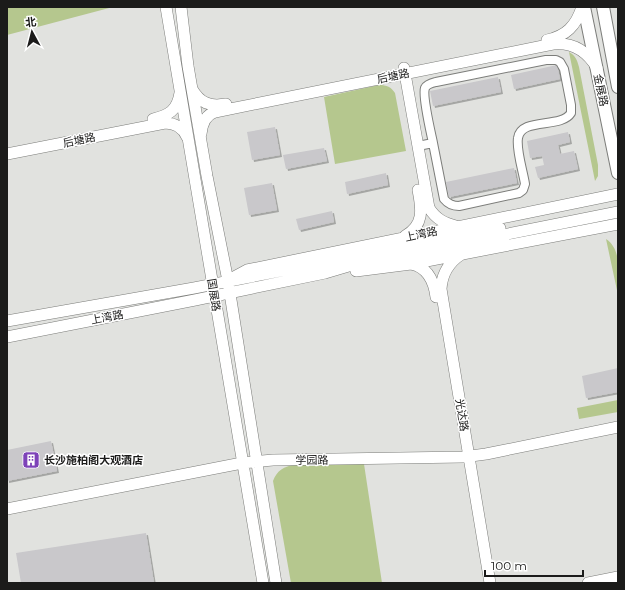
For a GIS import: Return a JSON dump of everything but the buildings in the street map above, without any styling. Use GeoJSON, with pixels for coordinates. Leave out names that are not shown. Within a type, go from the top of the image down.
{"type":"FeatureCollection","features":[{"type":"Feature","properties":{"kind":"main road","name":"金展路"},"geometry":{"type":"LineString","coordinates":[[583,7],[618,172]]}},
{"type":"Feature","properties":{"kind":"main road","name":"金展路"},"geometry":{"type":"LineString","coordinates":[[603,7],[618,87]]}},
{"type":"Feature","properties":{"kind":"street","name":"国展路"},"geometry":{"type":"LineString","coordinates":[[166,7],[263,583]]}},
{"type":"Feature","properties":{"kind":"street","name":"国展路"},"geometry":{"type":"LineString","coordinates":[[181,7],[191,87],[228,287],[276,583]]}},
{"type":"Feature","properties":{"kind":"street","name":"后塘路"},"geometry":{"type":"LineString","coordinates":[[200,140],[204,122],[210,114],[215,112],[557,38],[563,35],[573,25],[583,7]]}},
{"type":"Feature","properties":{"kind":"street","name":"后塘路"},"geometry":{"type":"LineString","coordinates":[[191,87],[202,102],[214,105],[560,43],[572,45],[582,50],[591,59],[596,68]]}},
{"type":"Feature","properties":{"kind":"street"},"geometry":{"type":"LineString","coordinates":[[546,60],[556,60],[563,65],[571,104],[571,113],[566,119],[528,127],[519,135],[518,144],[525,184],[519,193],[459,206],[452,206],[447,203],[442,194],[433,143],[425,98],[425,89],[427,86],[436,82],[546,60]]}},
{"type":"Feature","properties":{"kind":"street"},"geometry":{"type":"LineString","coordinates":[[402,72],[430,208],[438,218],[444,222],[461,226]]}},
{"type":"Feature","properties":{"kind":"street"},"geometry":{"type":"LineString","coordinates":[[402,72],[421,209],[420,219],[415,229],[402,238]]}},
{"type":"Feature","properties":{"kind":"street","name":"后塘路"},"geometry":{"type":"LineString","coordinates":[[7,148],[167,115],[172,111],[178,101],[180,90]]}},
{"type":"Feature","properties":{"kind":"street","name":"后塘路"},"geometry":{"type":"LineString","coordinates":[[7,154],[164,123],[174,124],[183,130],[189,142]]}},
{"type":"Feature","properties":{"kind":"street"},"geometry":{"type":"LineString","coordinates":[[418,146],[433,143]]}},
{"type":"Feature","properties":{"kind":"street","name":"上湾路"},"geometry":{"type":"LineString","coordinates":[[228,287],[247,270],[618,194]]}},
{"type":"Feature","properties":{"kind":"street","name":"上湾路"},"geometry":{"type":"LineString","coordinates":[[325,273],[352,265],[544,223],[618,204]]}},
{"type":"Feature","properties":{"kind":"street","name":"上湾路"},"geometry":{"type":"LineString","coordinates":[[7,337],[213,290],[544,223],[618,212]]}},
{"type":"Feature","properties":{"kind":"street","name":"上湾路"},"geometry":{"type":"LineString","coordinates":[[228,287],[325,273],[411,264],[618,224]]}},
{"type":"Feature","properties":{"kind":"street","name":"光达路"},"geometry":{"type":"LineString","coordinates":[[462,254],[455,259],[443,276],[441,289],[484,583]]}},
{"type":"Feature","properties":{"kind":"street","name":"光达路"},"geometry":{"type":"LineString","coordinates":[[411,264],[423,269],[432,278],[434,285],[490,583]]}},
{"type":"Feature","properties":{"kind":"street","name":"上湾路"},"geometry":{"type":"LineString","coordinates":[[7,321],[213,290]]}},
{"type":"Feature","properties":{"kind":"street","name":"学园路"},"geometry":{"type":"LineString","coordinates":[[465,454],[618,421]]}},
{"type":"Feature","properties":{"kind":"street","name":"学园路"},"geometry":{"type":"LineString","coordinates":[[7,502],[256,458],[486,454],[618,426]]}},
{"type":"Feature","properties":{"kind":"street","name":"学园路"},"geometry":{"type":"LineString","coordinates":[[7,509],[242,460]]}},
{"type":"Feature","properties":{"kind":"street"},"geometry":{"type":"LineString","coordinates":[[588,583],[618,577]]}},
{"type":"Feature","properties":{"kind":"green space"},"geometry":{"type":"Polygon","coordinates":[[[7,7],[113,7],[7,35],[7,7]]]}},
{"type":"Feature","properties":{"kind":"green space"},"geometry":{"type":"Polygon","coordinates":[[[569,52],[576,58],[579,67],[598,165],[598,176],[595,181],[569,52]]]}},
{"type":"Feature","properties":{"kind":"green space"},"geometry":{"type":"Polygon","coordinates":[[[384,85],[392,89],[395,93],[406,151],[335,164],[324,97],[384,85]]]}},
{"type":"Feature","properties":{"kind":"green space"},"geometry":{"type":"Polygon","coordinates":[[[606,239],[615,250],[617,257],[619,272],[618,295],[606,239]]]}},
{"type":"Feature","properties":{"kind":"green space"},"geometry":{"type":"Polygon","coordinates":[[[618,400],[618,412],[579,419],[577,408],[618,400]]]}},
{"type":"Feature","properties":{"kind":"green space"},"geometry":{"type":"Polygon","coordinates":[[[295,464],[364,464],[382,583],[291,583],[273,481],[281,470],[287,466],[295,464]]]}},
{"type":"Feature","properties":{"kind":"place","name":"长沙施柏阁大观酒店"},"geometry":{"type":"Point","coordinates":[31,460]}}]}
